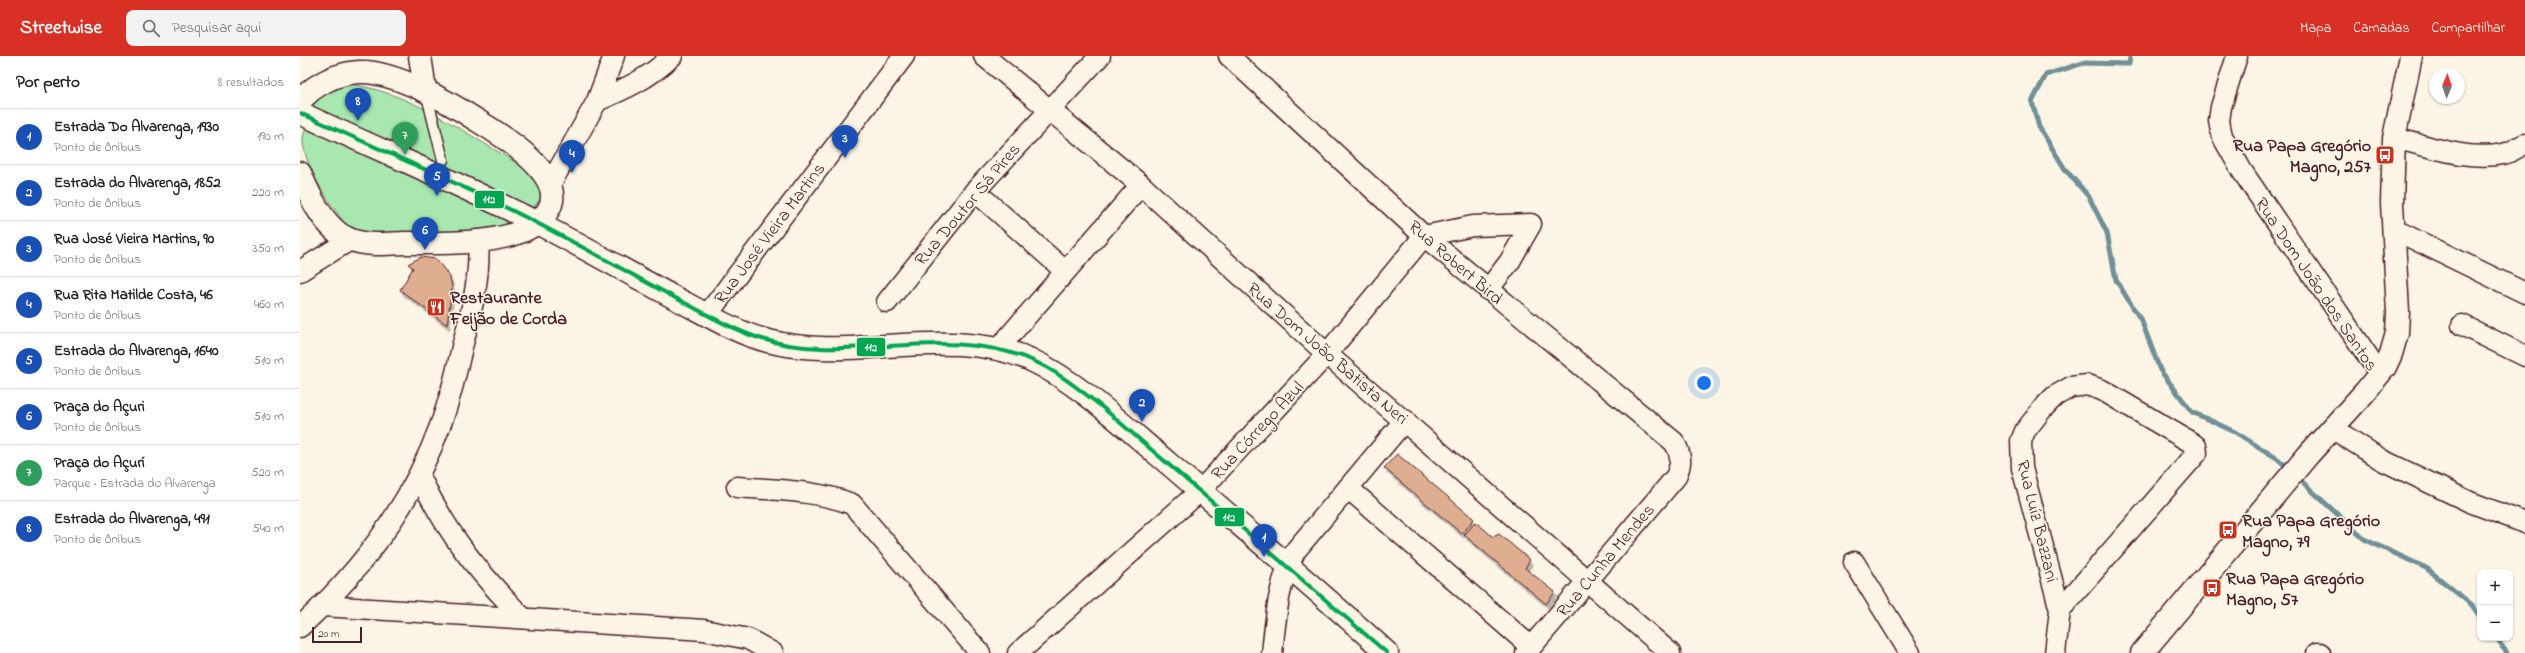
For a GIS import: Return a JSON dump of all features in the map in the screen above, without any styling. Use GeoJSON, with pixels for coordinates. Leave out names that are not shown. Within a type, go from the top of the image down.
{"type":"FeatureCollection","features":[{"type":"Feature","properties":{"kind":"street"},"geometry":{"type":"LineString","coordinates":[[360,72],[374,56]]}},
{"type":"Feature","properties":{"kind":"street"},"geometry":{"type":"LineString","coordinates":[[420,56],[425,90]]}},
{"type":"Feature","properties":{"kind":"street"},"geometry":{"type":"LineString","coordinates":[[550,185],[597,101],[614,56]]}},
{"type":"Feature","properties":{"kind":"street"},"geometry":{"type":"LineString","coordinates":[[597,101],[635,85],[657,71],[672,56]]}},
{"type":"Feature","properties":{"kind":"street","name":"Rua José Vieira Martins"},"geometry":{"type":"LineString","coordinates":[[707,315],[904,56]]}},
{"type":"Feature","properties":{"kind":"street","name":"Rua Dom João Batista Neri"},"geometry":{"type":"LineString","coordinates":[[984,56],[1141,185],[1327,354],[1405,420],[1588,581],[1664,651]]}},
{"type":"Feature","properties":{"kind":"street"},"geometry":{"type":"LineString","coordinates":[[1051,110],[1100,56]]}},
{"type":"Feature","properties":{"kind":"street","name":"Rua Robert Bird"},"geometry":{"type":"LineString","coordinates":[[1229,56],[1424,236],[1674,442],[1679,450],[1680,464]]}},
{"type":"Feature","properties":{"kind":"street","name":"Rua Dom João dos Santos"},"geometry":{"type":"LineString","coordinates":[[2142,653],[2284,483],[2380,374],[2242,171],[2222,136],[2220,109],[2237,56]]}},
{"type":"Feature","properties":{"kind":"street"},"geometry":{"type":"LineString","coordinates":[[2380,374],[2391,354],[2397,333],[2398,312],[2393,229],[2392,170],[2394,138],[2411,56]]}},
{"type":"Feature","properties":{"kind":"street"},"geometry":{"type":"LineString","coordinates":[[300,101],[307,93],[336,76],[360,72],[387,77],[425,90],[503,137],[542,172],[550,185],[552,201],[550,208],[536,223],[523,231],[478,240],[398,244],[350,240],[336,230],[322,214],[300,174]]}},
{"type":"Feature","properties":{"kind":"street","name":"Rua Doutor Sá Pires"},"geometry":{"type":"LineString","coordinates":[[887,302],[975,191],[1011,149],[1051,110]]}},
{"type":"Feature","properties":{"kind":"street"},"geometry":{"type":"LineString","coordinates":[[300,113],[536,223],[707,315],[742,332],[768,341],[807,347],[849,349],[907,344],[998,349],[1029,360],[1071,384],[1288,564],[1387,653]]}},
{"type":"Feature","properties":{"kind":"street"},"geometry":{"type":"LineString","coordinates":[[2394,138],[2466,154],[2488,156],[2505,154],[2525,144]]}},
{"type":"Feature","properties":{"kind":"street"},"geometry":{"type":"LineString","coordinates":[[998,349],[1141,185]]}},
{"type":"Feature","properties":{"kind":"street"},"geometry":{"type":"LineString","coordinates":[[975,191],[1065,271]]}},
{"type":"Feature","properties":{"kind":"street"},"geometry":{"type":"LineString","coordinates":[[1424,236],[1473,226],[1531,224],[1507,265],[1488,290]]}},
{"type":"Feature","properties":{"kind":"street"},"geometry":{"type":"LineString","coordinates":[[2393,229],[2525,293]]}},
{"type":"Feature","properties":{"kind":"street","name":"Rua Córrego Azul"},"geometry":{"type":"LineString","coordinates":[[1018,653],[1200,491],[1327,354],[1424,236]]}},
{"type":"Feature","properties":{"kind":"street"},"geometry":{"type":"LineString","coordinates":[[300,271],[350,240]]}},
{"type":"Feature","properties":{"kind":"street"},"geometry":{"type":"LineString","coordinates":[[300,627],[323,606],[365,559],[402,507],[420,475],[444,414],[467,328],[476,280],[478,240]]}},
{"type":"Feature","properties":{"kind":"street"},"geometry":{"type":"LineString","coordinates":[[2462,325],[2525,356]]}},
{"type":"Feature","properties":{"kind":"street","name":"Rua Luíz Bazzani"},"geometry":{"type":"LineString","coordinates":[[2054,653],[2060,610],[2020,453],[2021,441],[2025,431],[2042,408],[2055,396],[2071,386],[2087,385],[2102,390],[2145,414],[2192,443],[2197,449],[2195,456],[2060,610]]}},
{"type":"Feature","properties":{"kind":"street"},"geometry":{"type":"LineString","coordinates":[[1272,653],[1281,586],[1288,564],[1296,550],[1405,420]]}},
{"type":"Feature","properties":{"kind":"street"},"geometry":{"type":"LineString","coordinates":[[2332,428],[2382,460],[2470,502],[2525,523]]}},
{"type":"Feature","properties":{"kind":"street","name":"Rua Cunha Mendes"},"geometry":{"type":"LineString","coordinates":[[1529,650],[1675,478],[1680,464]]}},
{"type":"Feature","properties":{"kind":"street"},"geometry":{"type":"LineString","coordinates":[[420,475],[435,508],[457,543],[485,579],[523,618]]}},
{"type":"Feature","properties":{"kind":"street"},"geometry":{"type":"LineString","coordinates":[[736,487],[816,494],[837,498],[852,504],[980,653]]}},
{"type":"Feature","properties":{"kind":"street"},"geometry":{"type":"LineString","coordinates":[[1348,488],[1529,650]]}},
{"type":"Feature","properties":{"kind":"street"},"geometry":{"type":"LineString","coordinates":[[1854,562],[1910,653]]}},
{"type":"Feature","properties":{"kind":"street"},"geometry":{"type":"LineString","coordinates":[[323,606],[704,630],[748,639],[773,653]]}},
{"type":"Feature","properties":{"kind":"lane"},"geometry":{"type":"LineString","coordinates":[[425,90],[443,160]]}},
{"type":"Feature","properties":{"kind":"green space"},"geometry":{"type":"Polygon","coordinates":[[[348,84],[385,92],[420,107],[454,125],[509,158],[529,172],[542,184],[541,198],[531,211],[485,234],[356,236],[323,192],[305,154],[303,142],[303,137],[319,92],[348,84]]]}},
{"type":"Feature","properties":{"kind":"building","name":"Restaurante Feijão de Corda"},"geometry":{"type":"Polygon","coordinates":[[[421,257],[436,259],[450,277],[452,288],[447,325],[400,290],[413,268],[408,264],[421,257]]]}},
{"type":"Feature","properties":{"kind":"building"},"geometry":{"type":"Polygon","coordinates":[[[1397,454],[1474,519],[1462,534],[1384,468],[1397,454]]]}},
{"type":"Feature","properties":{"kind":"building"},"geometry":{"type":"Polygon","coordinates":[[[1476,522],[1493,537],[1499,534],[1530,560],[1525,568],[1555,592],[1546,604],[1464,535],[1476,522]]]}},
{"type":"Feature","properties":{"kind":"waterway"},"geometry":{"type":"LineString","coordinates":[[2130,56],[2129,64],[2083,63],[2046,75],[2032,102],[2039,127],[2065,169],[2089,197],[2107,233],[2116,280],[2142,322],[2160,370],[2192,412],[2235,432],[2278,459],[2289,469]]}},
{"type":"Feature","properties":{"kind":"waterway"},"geometry":{"type":"LineString","coordinates":[[2296,476],[2364,539],[2426,568],[2472,605],[2477,612]]}},
{"type":"Feature","properties":{"kind":"waterway"},"geometry":{"type":"LineString","coordinates":[[2498,641],[2507,653]]}},
{"type":"Feature","properties":{"kind":"transit line","name":"112"},"geometry":{"type":"LineString","coordinates":[[300,113],[491,200],[720,322],[756,337],[789,345],[823,348],[858,348],[927,344],[962,345],[996,349],[1039,363],[1067,380],[1102,407],[1387,653]]}},
{"type":"Feature","properties":{"kind":"place","name":"Estrada do Alvarenga, 491"},"geometry":{"type":"Point","coordinates":[358,121]}},
{"type":"Feature","properties":{"kind":"place","name":"Praça do Açurí"},"geometry":{"type":"Point","coordinates":[405,155]}},
{"type":"Feature","properties":{"kind":"place","name":"Rua Papa Gregório Magno, 257"},"geometry":{"type":"Point","coordinates":[2385,155]}},
{"type":"Feature","properties":{"kind":"place","name":"Rua José Vieira Martins, 90"},"geometry":{"type":"Point","coordinates":[845,158]}},
{"type":"Feature","properties":{"kind":"place","name":"Rua Rita Matilde Costa, 46"},"geometry":{"type":"Point","coordinates":[572,173]}},
{"type":"Feature","properties":{"kind":"place","name":"Estrada do Alvarenga, 1640"},"geometry":{"type":"Point","coordinates":[437,196]}},
{"type":"Feature","properties":{"kind":"place","name":"Praça do Açuri"},"geometry":{"type":"Point","coordinates":[425,250]}},
{"type":"Feature","properties":{"kind":"place","name":"Restaurante Feijão de Corda"},"geometry":{"type":"Point","coordinates":[436,307]}},
{"type":"Feature","properties":{"kind":"place","name":"Estrada do Alvarenga, 1852"},"geometry":{"type":"Point","coordinates":[1142,422]}},
{"type":"Feature","properties":{"kind":"place","name":"Rua Papa Gregório Magno, 79"},"geometry":{"type":"Point","coordinates":[2228,530]}},
{"type":"Feature","properties":{"kind":"place","name":"Estrada Do Alvarenga, 1930"},"geometry":{"type":"Point","coordinates":[1264,557]}},
{"type":"Feature","properties":{"kind":"place","name":"Rua Papa Gregório Magno, 57"},"geometry":{"type":"Point","coordinates":[2212,588]}}]}
